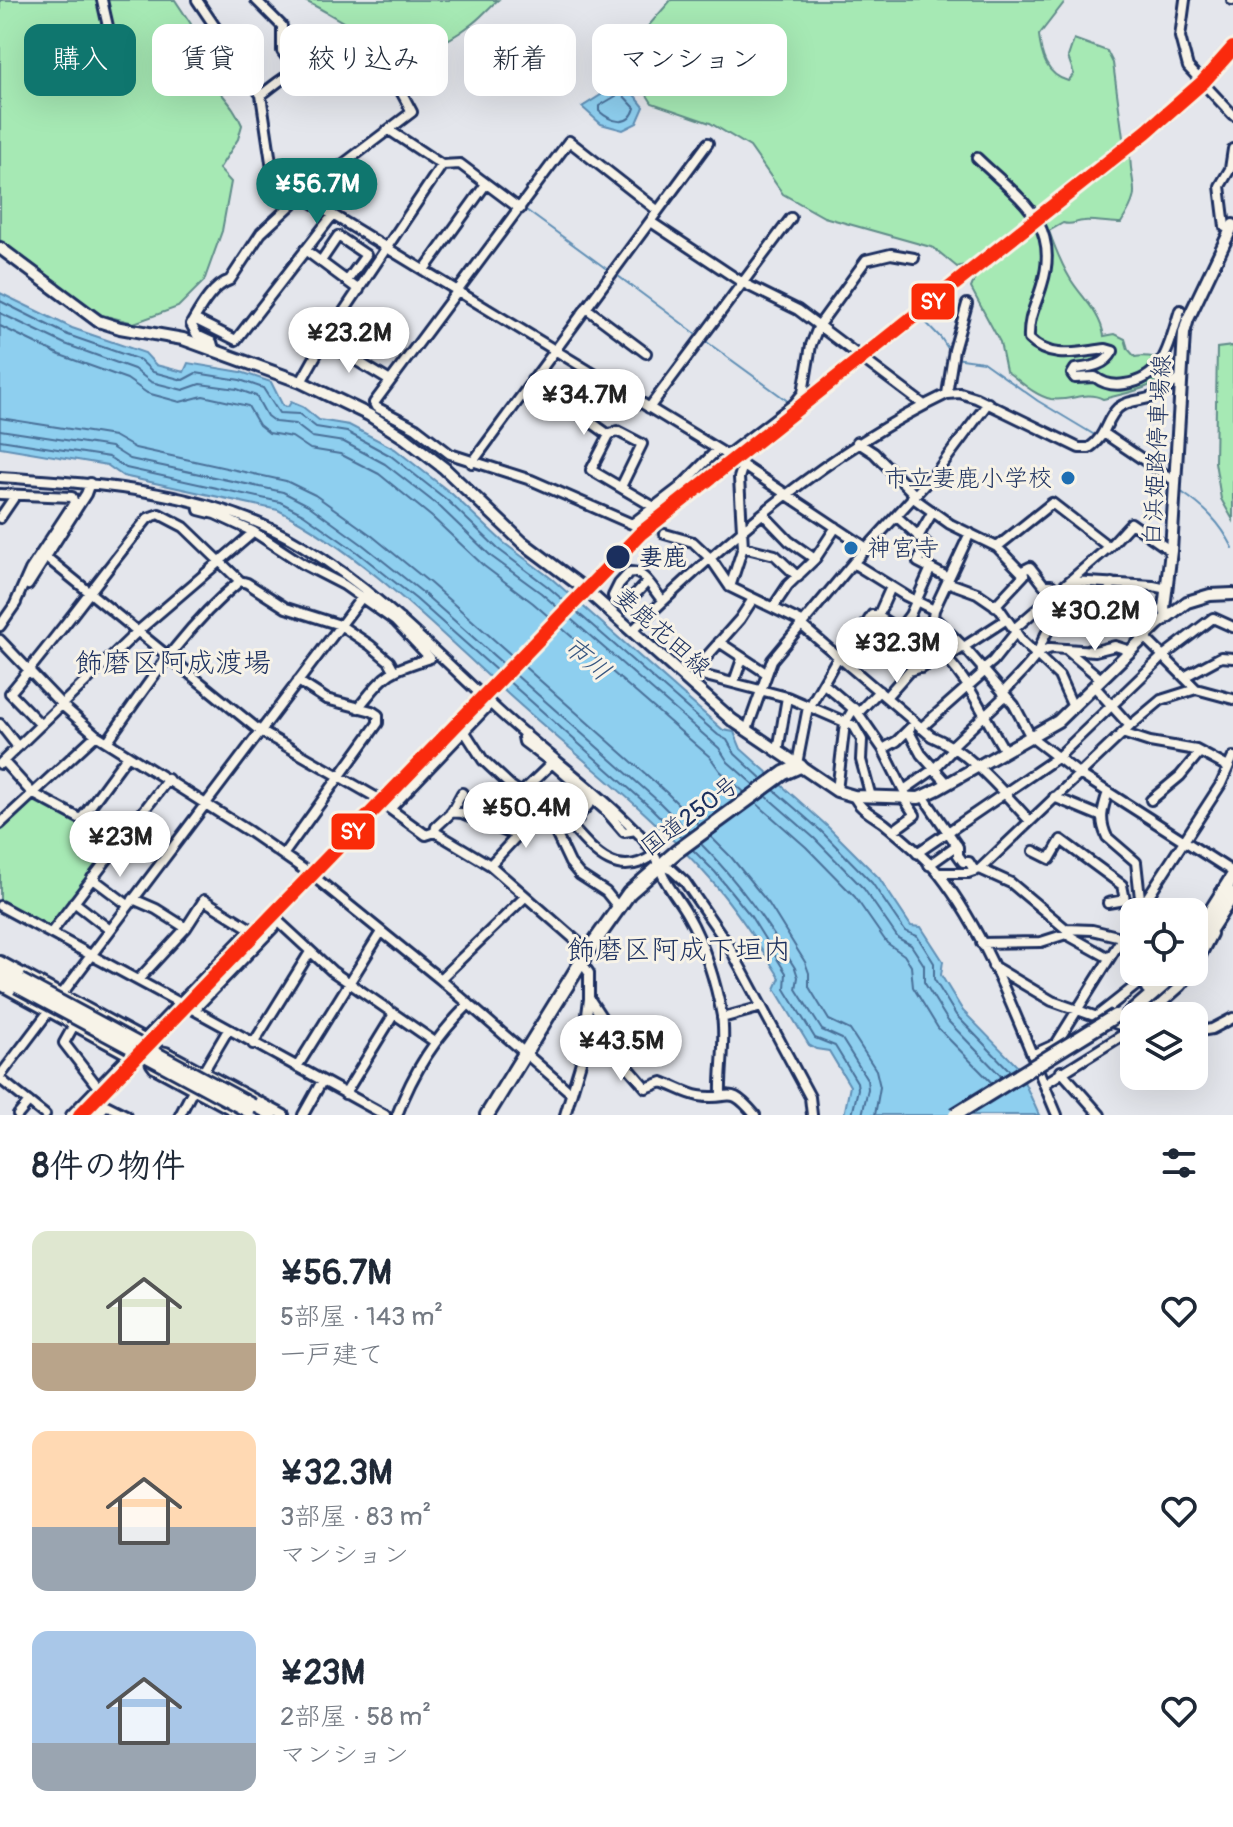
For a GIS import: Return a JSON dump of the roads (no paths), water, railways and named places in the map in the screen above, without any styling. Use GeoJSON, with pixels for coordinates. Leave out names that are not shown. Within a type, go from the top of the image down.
{"type":"FeatureCollection","features":[{"type":"Feature","properties":{"kind":"highway","name":"国道250号"},"geometry":{"type":"LineString","coordinates":[[487,1115],[618,907],[658,860],[676,852],[798,765]]}},
{"type":"Feature","properties":{"kind":"highway"},"geometry":{"type":"LineString","coordinates":[[1208,915],[1233,874]]}},
{"type":"Feature","properties":{"kind":"highway"},"geometry":{"type":"LineString","coordinates":[[1208,934],[1233,894]]}},
{"type":"Feature","properties":{"kind":"highway"},"geometry":{"type":"LineString","coordinates":[[1150,1002],[1165,986]]}},
{"type":"Feature","properties":{"kind":"highway"},"geometry":{"type":"LineString","coordinates":[[955,1115],[1120,1029]]}},
{"type":"Feature","properties":{"kind":"highway"},"geometry":{"type":"LineString","coordinates":[[971,1115],[1120,1030]]}},
{"type":"Feature","properties":{"kind":"main road","name":"白浜姫路停車場線"},"geometry":{"type":"LineString","coordinates":[[1167,616],[1164,608],[1171,551],[1184,333],[1232,226]]}},
{"type":"Feature","properties":{"kind":"main road","name":"妻鹿花田線"},"geometry":{"type":"LineString","coordinates":[[0,248],[98,321],[183,339],[214,349],[301,382],[369,415],[444,468],[522,542],[586,590],[691,685],[747,730],[837,791],[871,797],[923,796],[1058,721],[1167,616]]}},
{"type":"Feature","properties":{"kind":"main road"},"geometry":{"type":"LineString","coordinates":[[1167,616],[1198,598],[1233,594]]}},
{"type":"Feature","properties":{"kind":"main road"},"geometry":{"type":"LineString","coordinates":[[0,969],[19,984]]}},
{"type":"Feature","properties":{"kind":"main road"},"geometry":{"type":"LineString","coordinates":[[0,977],[19,984],[249,1112],[272,1115]]}},
{"type":"Feature","properties":{"kind":"street"},"geometry":{"type":"LineString","coordinates":[[102,0],[107,24]]}},
{"type":"Feature","properties":{"kind":"street"},"geometry":{"type":"LineString","coordinates":[[197,0],[213,24]]}},
{"type":"Feature","properties":{"kind":"street"},"geometry":{"type":"LineString","coordinates":[[256,0],[280,24]]}},
{"type":"Feature","properties":{"kind":"street"},"geometry":{"type":"LineString","coordinates":[[1185,0],[1180,37],[1188,67],[1233,115]]}},
{"type":"Feature","properties":{"kind":"street"},"geometry":{"type":"LineString","coordinates":[[261,96],[272,169],[277,181],[727,455],[867,548]]}},
{"type":"Feature","properties":{"kind":"street"},"geometry":{"type":"LineString","coordinates":[[214,349],[212,342],[197,335],[191,324],[194,319],[222,283],[230,280],[261,233],[301,196],[412,112],[403,96]]}},
{"type":"Feature","properties":{"kind":"street"},"geometry":{"type":"LineString","coordinates":[[389,130],[442,165],[460,164],[520,209]]}},
{"type":"Feature","properties":{"kind":"street"},"geometry":{"type":"LineString","coordinates":[[657,210],[569,141],[374,403],[376,407],[416,428],[450,454],[531,480],[632,524],[679,488],[717,450]]}},
{"type":"Feature","properties":{"kind":"street"},"geometry":{"type":"LineString","coordinates":[[472,463],[708,143]]}},
{"type":"Feature","properties":{"kind":"street"},"geometry":{"type":"LineString","coordinates":[[1232,226],[1225,227],[1220,186],[1230,169],[1233,149]]}},
{"type":"Feature","properties":{"kind":"street"},"geometry":{"type":"LineString","coordinates":[[977,158],[1033,212],[1047,240],[1048,261],[1028,321],[1029,339],[1052,354],[1113,351],[1109,359],[1097,366],[1075,369],[1072,374],[1075,378],[1095,377],[1102,382],[1120,385],[1140,382],[1155,372],[1165,354],[1180,310]]}},
{"type":"Feature","properties":{"kind":"street"},"geometry":{"type":"LineString","coordinates":[[301,382],[324,341],[442,165]]}},
{"type":"Feature","properties":{"kind":"street"},"geometry":{"type":"LineString","coordinates":[[424,270],[486,184]]}},
{"type":"Feature","properties":{"kind":"street"},"geometry":{"type":"LineString","coordinates":[[194,319],[236,340],[332,216]]}},
{"type":"Feature","properties":{"kind":"street"},"geometry":{"type":"LineString","coordinates":[[649,408],[791,218]]}},
{"type":"Feature","properties":{"kind":"street"},"geometry":{"type":"LineString","coordinates":[[651,222],[743,283],[798,310],[924,405]]}},
{"type":"Feature","properties":{"kind":"street"},"geometry":{"type":"LineString","coordinates":[[321,261],[338,236],[366,255],[347,281]]}},
{"type":"Feature","properties":{"kind":"street"},"geometry":{"type":"LineString","coordinates":[[305,250],[359,290]]}},
{"type":"Feature","properties":{"kind":"street"},"geometry":{"type":"LineString","coordinates":[[727,455],[794,404],[803,393],[811,345],[819,325],[866,260],[891,254],[914,258]]}},
{"type":"Feature","properties":{"kind":"street"},"geometry":{"type":"LineString","coordinates":[[947,394],[954,350],[967,304]]}},
{"type":"Feature","properties":{"kind":"street"},"geometry":{"type":"LineString","coordinates":[[586,308],[646,353]]}},
{"type":"Feature","properties":{"kind":"street"},"geometry":{"type":"LineString","coordinates":[[324,341],[390,381]]}},
{"type":"Feature","properties":{"kind":"street"},"geometry":{"type":"LineString","coordinates":[[532,380],[609,435]]}},
{"type":"Feature","properties":{"kind":"street"},"geometry":{"type":"LineString","coordinates":[[633,630],[742,530],[857,442],[947,394],[960,393],[988,403],[1079,448],[1089,448],[1102,438],[1116,410],[1163,393],[1172,382],[1180,380]]}},
{"type":"Feature","properties":{"kind":"street"},"geometry":{"type":"LineString","coordinates":[[747,730],[772,660],[853,563],[953,452],[988,403]]}},
{"type":"Feature","properties":{"kind":"street"},"geometry":{"type":"LineString","coordinates":[[621,487],[642,444],[617,431],[609,435],[591,470],[654,507]]}},
{"type":"Feature","properties":{"kind":"street"},"geometry":{"type":"LineString","coordinates":[[1102,438],[1174,487]]}},
{"type":"Feature","properties":{"kind":"street"},"geometry":{"type":"LineString","coordinates":[[857,442],[874,453],[932,513],[997,547],[1022,571],[1024,575],[995,606]]}},
{"type":"Feature","properties":{"kind":"street"},"geometry":{"type":"LineString","coordinates":[[730,587],[743,547],[739,478],[743,465]]}},
{"type":"Feature","properties":{"kind":"street"},"geometry":{"type":"LineString","coordinates":[[0,477],[140,490],[198,504],[269,528],[303,546],[398,620],[490,704],[566,766],[636,830],[658,860],[685,882],[729,946],[810,1097],[812,1115]]}},
{"type":"Feature","properties":{"kind":"street"},"geometry":{"type":"LineString","coordinates":[[0,626],[86,494],[90,483]]}},
{"type":"Feature","properties":{"kind":"street"},"geometry":{"type":"LineString","coordinates":[[0,494],[72,497],[74,503],[30,570],[14,606]]}},
{"type":"Feature","properties":{"kind":"street"},"geometry":{"type":"LineString","coordinates":[[0,518],[15,496]]}},
{"type":"Feature","properties":{"kind":"street"},"geometry":{"type":"LineString","coordinates":[[997,547],[1052,503],[1109,547]]}},
{"type":"Feature","properties":{"kind":"street"},"geometry":{"type":"LineString","coordinates":[[198,504],[199,510],[254,532],[398,620],[430,658],[394,670],[379,680],[358,708]]}},
{"type":"Feature","properties":{"kind":"street"},"geometry":{"type":"LineString","coordinates":[[918,537],[932,513]]}},
{"type":"Feature","properties":{"kind":"street"},"geometry":{"type":"LineString","coordinates":[[41,725],[10,693],[148,518],[159,514],[184,527],[240,581],[286,608],[340,625],[370,645],[389,661],[394,670]]}},
{"type":"Feature","properties":{"kind":"street"},"geometry":{"type":"LineString","coordinates":[[763,514],[789,541],[815,559]]}},
{"type":"Feature","properties":{"kind":"street"},"geometry":{"type":"LineString","coordinates":[[896,516],[926,543],[918,562],[995,606],[1059,676],[1073,707]]}},
{"type":"Feature","properties":{"kind":"street"},"geometry":{"type":"LineString","coordinates":[[883,749],[967,687],[993,661],[1015,631],[1109,547],[1131,523],[1171,551]]}},
{"type":"Feature","properties":{"kind":"street"},"geometry":{"type":"LineString","coordinates":[[774,606],[788,585],[815,559],[836,527]]}},
{"type":"Feature","properties":{"kind":"street"},"geometry":{"type":"LineString","coordinates":[[120,840],[32,793],[2,762],[137,632],[254,532]]}},
{"type":"Feature","properties":{"kind":"street"},"geometry":{"type":"LineString","coordinates":[[970,533],[933,617],[965,648],[1014,705],[1031,737],[1078,773],[1233,874]]}},
{"type":"Feature","properties":{"kind":"street"},"geometry":{"type":"LineString","coordinates":[[665,534],[693,542],[711,559],[730,587],[774,606],[801,623],[918,726],[977,766],[1030,821]]}},
{"type":"Feature","properties":{"kind":"street"},"geometry":{"type":"LineString","coordinates":[[775,555],[789,541]]}},
{"type":"Feature","properties":{"kind":"street"},"geometry":{"type":"LineString","coordinates":[[743,547],[775,555],[798,577]]}},
{"type":"Feature","properties":{"kind":"street"},"geometry":{"type":"LineString","coordinates":[[46,557],[260,731],[379,799]]}},
{"type":"Feature","properties":{"kind":"street"},"geometry":{"type":"LineString","coordinates":[[853,563],[934,610]]}},
{"type":"Feature","properties":{"kind":"street"},"geometry":{"type":"LineString","coordinates":[[1022,571],[1030,567],[1044,585],[1051,585],[1070,604]]}},
{"type":"Feature","properties":{"kind":"street"},"geometry":{"type":"LineString","coordinates":[[891,647],[910,615],[930,570]]}},
{"type":"Feature","properties":{"kind":"street"},"geometry":{"type":"LineString","coordinates":[[107,742],[168,658],[223,595],[240,581]]}},
{"type":"Feature","properties":{"kind":"street"},"geometry":{"type":"LineString","coordinates":[[1072,581],[1167,589]]}},
{"type":"Feature","properties":{"kind":"street"},"geometry":{"type":"LineString","coordinates":[[646,583],[663,601]]}},
{"type":"Feature","properties":{"kind":"street"},"geometry":{"type":"LineString","coordinates":[[905,795],[934,769],[1004,694],[1037,653],[1055,618],[1070,604],[1092,596],[1105,600],[1112,583]]}},
{"type":"Feature","properties":{"kind":"street"},"geometry":{"type":"LineString","coordinates":[[878,616],[891,587]]}},
{"type":"Feature","properties":{"kind":"street"},"geometry":{"type":"LineString","coordinates":[[45,1115],[0,1078],[362,597]]}},
{"type":"Feature","properties":{"kind":"street"},"geometry":{"type":"LineString","coordinates":[[753,599],[740,619],[694,671],[787,697],[854,726],[862,740],[861,760],[871,797]]}},
{"type":"Feature","properties":{"kind":"street"},"geometry":{"type":"LineString","coordinates":[[798,765],[809,706],[838,657],[872,615],[898,631],[930,644],[945,659],[976,697],[1005,751]]}},
{"type":"Feature","properties":{"kind":"street"},"geometry":{"type":"LineString","coordinates":[[917,853],[1058,757],[1163,656],[1213,618],[1233,627]]}},
{"type":"Feature","properties":{"kind":"street"},"geometry":{"type":"LineString","coordinates":[[837,791],[845,723],[856,711],[883,694],[909,671],[945,659],[1007,619]]}},
{"type":"Feature","properties":{"kind":"street"},"geometry":{"type":"LineString","coordinates":[[863,629],[878,641],[908,655],[921,668]]}},
{"type":"Feature","properties":{"kind":"street"},"geometry":{"type":"LineString","coordinates":[[1145,638],[1196,689],[1233,699]]}},
{"type":"Feature","properties":{"kind":"street"},"geometry":{"type":"LineString","coordinates":[[0,640],[62,705],[96,735],[309,873]]}},
{"type":"Feature","properties":{"kind":"street"},"geometry":{"type":"LineString","coordinates":[[719,642],[766,673]]}},
{"type":"Feature","properties":{"kind":"street"},"geometry":{"type":"LineString","coordinates":[[1037,653],[1051,648],[1095,651],[1115,646],[1131,651]]}},
{"type":"Feature","properties":{"kind":"street"},"geometry":{"type":"LineString","coordinates":[[1068,651],[1098,683],[1110,704],[1130,726]]}},
{"type":"Feature","properties":{"kind":"street"},"geometry":{"type":"LineString","coordinates":[[1184,677],[1221,657],[1233,658]]}},
{"type":"Feature","properties":{"kind":"street"},"geometry":{"type":"LineString","coordinates":[[734,682],[742,659]]}},
{"type":"Feature","properties":{"kind":"street"},"geometry":{"type":"LineString","coordinates":[[283,855],[378,723],[378,715],[326,699],[298,681]]}},
{"type":"Feature","properties":{"kind":"street"},"geometry":{"type":"LineString","coordinates":[[824,684],[856,711],[883,749],[915,815],[893,831]]}},
{"type":"Feature","properties":{"kind":"street"},"geometry":{"type":"LineString","coordinates":[[938,873],[977,870],[1078,773],[1161,700],[1196,689]]}},
{"type":"Feature","properties":{"kind":"street"},"geometry":{"type":"LineString","coordinates":[[778,751],[787,697]]}},
{"type":"Feature","properties":{"kind":"street"},"geometry":{"type":"LineString","coordinates":[[490,704],[390,809],[426,835],[435,832],[490,865],[585,957],[589,973],[589,998],[581,1062],[565,1115]]}},
{"type":"Feature","properties":{"kind":"street"},"geometry":{"type":"LineString","coordinates":[[1,727],[18,747]]}},
{"type":"Feature","properties":{"kind":"street"},"geometry":{"type":"LineString","coordinates":[[860,735],[869,729]]}},
{"type":"Feature","properties":{"kind":"street"},"geometry":{"type":"LineString","coordinates":[[908,730],[921,754],[947,783]]}},
{"type":"Feature","properties":{"kind":"street"},"geometry":{"type":"LineString","coordinates":[[465,732],[483,760],[521,793],[544,808],[570,863],[580,875],[606,892],[618,907]]}},
{"type":"Feature","properties":{"kind":"street"},"geometry":{"type":"LineString","coordinates":[[1122,733],[1150,742],[1196,750],[1228,767]]}},
{"type":"Feature","properties":{"kind":"street"},"geometry":{"type":"LineString","coordinates":[[526,734],[524,742],[552,763],[624,832],[636,830]]}},
{"type":"Feature","properties":{"kind":"street"},"geometry":{"type":"LineString","coordinates":[[0,824],[96,735]]}},
{"type":"Feature","properties":{"kind":"street"},"geometry":{"type":"LineString","coordinates":[[1151,800],[1180,776],[1199,753]]}},
{"type":"Feature","properties":{"kind":"street"},"geometry":{"type":"LineString","coordinates":[[81,819],[128,755]]}},
{"type":"Feature","properties":{"kind":"street"},"geometry":{"type":"LineString","coordinates":[[1148,898],[1221,784],[1233,757]]}},
{"type":"Feature","properties":{"kind":"street"},"geometry":{"type":"LineString","coordinates":[[521,793],[552,763]]}},
{"type":"Feature","properties":{"kind":"street"},"geometry":{"type":"LineString","coordinates":[[51,933],[168,779]]}},
{"type":"Feature","properties":{"kind":"street"},"geometry":{"type":"LineString","coordinates":[[1108,792],[1100,816],[1107,837],[1136,862],[1139,898]]}},
{"type":"Feature","properties":{"kind":"street"},"geometry":{"type":"LineString","coordinates":[[435,832],[462,793]]}},
{"type":"Feature","properties":{"kind":"street"},"geometry":{"type":"LineString","coordinates":[[854,796],[857,803],[938,873],[969,920],[993,966],[1057,1115]]}},
{"type":"Feature","properties":{"kind":"street"},"geometry":{"type":"LineString","coordinates":[[923,796],[958,846],[966,850],[971,857],[969,862],[977,870],[1011,883],[1066,929],[1092,930],[1120,937]]}},
{"type":"Feature","properties":{"kind":"street"},"geometry":{"type":"LineString","coordinates":[[1054,797],[1100,816]]}},
{"type":"Feature","properties":{"kind":"street"},"geometry":{"type":"LineString","coordinates":[[572,824],[593,800]]}},
{"type":"Feature","properties":{"kind":"street"},"geometry":{"type":"LineString","coordinates":[[566,808],[572,824],[597,853],[613,863],[641,865],[658,860]]}},
{"type":"Feature","properties":{"kind":"street"},"geometry":{"type":"LineString","coordinates":[[451,812],[462,813],[517,836]]}},
{"type":"Feature","properties":{"kind":"street"},"geometry":{"type":"LineString","coordinates":[[490,865],[517,836],[546,816]]}},
{"type":"Feature","properties":{"kind":"street"},"geometry":{"type":"LineString","coordinates":[[1034,851],[1050,859],[1061,840],[1122,885],[1125,898]]}},
{"type":"Feature","properties":{"kind":"street"},"geometry":{"type":"LineString","coordinates":[[929,865],[958,846]]}},
{"type":"Feature","properties":{"kind":"street"},"geometry":{"type":"LineString","coordinates":[[658,860],[662,875],[688,916],[702,947],[722,1018],[721,1095]]}},
{"type":"Feature","properties":{"kind":"street"},"geometry":{"type":"LineString","coordinates":[[92,878],[131,902],[156,909],[186,928]]}},
{"type":"Feature","properties":{"kind":"street"},"geometry":{"type":"LineString","coordinates":[[318,880],[440,979],[571,1093]]}},
{"type":"Feature","properties":{"kind":"street"},"geometry":{"type":"LineString","coordinates":[[440,979],[525,897]]}},
{"type":"Feature","properties":{"kind":"street"},"geometry":{"type":"LineString","coordinates":[[71,1115],[251,929],[204,900],[186,928],[138,980]]}},
{"type":"Feature","properties":{"kind":"street"},"geometry":{"type":"LineString","coordinates":[[1108,903],[1120,901]]}},
{"type":"Feature","properties":{"kind":"street"},"geometry":{"type":"LineString","coordinates":[[74,902],[110,930]]}},
{"type":"Feature","properties":{"kind":"street"},"geometry":{"type":"LineString","coordinates":[[0,906],[180,1003]]}},
{"type":"Feature","properties":{"kind":"street"},"geometry":{"type":"LineString","coordinates":[[1208,941],[1220,917]]}},
{"type":"Feature","properties":{"kind":"street"},"geometry":{"type":"LineString","coordinates":[[385,1115],[194,1010],[279,922],[332,971],[435,1042]]}},
{"type":"Feature","properties":{"kind":"street"},"geometry":{"type":"LineString","coordinates":[[297,1067],[381,932]]}},
{"type":"Feature","properties":{"kind":"street"},"geometry":{"type":"LineString","coordinates":[[981,943],[1041,942],[1066,934],[1109,958]]}},
{"type":"Feature","properties":{"kind":"street"},"geometry":{"type":"LineString","coordinates":[[1032,1055],[1056,1044],[1120,940]]}},
{"type":"Feature","properties":{"kind":"street"},"geometry":{"type":"LineString","coordinates":[[253,1044],[310,952]]}},
{"type":"Feature","properties":{"kind":"street"},"geometry":{"type":"LineString","coordinates":[[0,961],[144,1039]]}},
{"type":"Feature","properties":{"kind":"street"},"geometry":{"type":"LineString","coordinates":[[993,966],[1052,1001],[1120,1023]]}},
{"type":"Feature","properties":{"kind":"street"},"geometry":{"type":"LineString","coordinates":[[0,985],[130,1056]]}},
{"type":"Feature","properties":{"kind":"street"},"geometry":{"type":"LineString","coordinates":[[1096,1017],[1135,986]]}},
{"type":"Feature","properties":{"kind":"street"},"geometry":{"type":"LineString","coordinates":[[1163,1002],[1181,986]]}},
{"type":"Feature","properties":{"kind":"street"},"geometry":{"type":"LineString","coordinates":[[589,998],[610,1030],[627,1066],[646,1088],[662,1082],[700,1096],[732,1093],[740,1097],[755,1115]]}},
{"type":"Feature","properties":{"kind":"street"},"geometry":{"type":"LineString","coordinates":[[397,1115],[410,1080],[444,1028],[469,1004]]}},
{"type":"Feature","properties":{"kind":"street"},"geometry":{"type":"LineString","coordinates":[[722,1018],[762,1007]]}},
{"type":"Feature","properties":{"kind":"street"},"geometry":{"type":"LineString","coordinates":[[345,1094],[394,1014]]}},
{"type":"Feature","properties":{"kind":"street"},"geometry":{"type":"LineString","coordinates":[[1208,1030],[1233,1018]]}},
{"type":"Feature","properties":{"kind":"street"},"geometry":{"type":"LineString","coordinates":[[74,1025],[64,1043],[98,1087]]}},
{"type":"Feature","properties":{"kind":"street"},"geometry":{"type":"LineString","coordinates":[[180,1115],[228,1030]]}},
{"type":"Feature","properties":{"kind":"street"},"geometry":{"type":"LineString","coordinates":[[1044,1084],[1120,1030]]}},
{"type":"Feature","properties":{"kind":"street"},"geometry":{"type":"LineString","coordinates":[[249,1112],[194,1089],[151,1064],[161,1051],[284,1115]]}},
{"type":"Feature","properties":{"kind":"street"},"geometry":{"type":"LineString","coordinates":[[1061,1071],[1100,1115]]}},
{"type":"Feature","properties":{"kind":"street"},"geometry":{"type":"LineString","coordinates":[[303,1115],[322,1081]]}},
{"type":"Feature","properties":{"kind":"street"},"geometry":{"type":"LineString","coordinates":[[18,1115],[29,1102]]}},
{"type":"Feature","properties":{"kind":"street"},"geometry":{"type":"LineString","coordinates":[[97,1115],[106,1105],[126,1115]]}},
{"type":"Feature","properties":{"kind":"water"},"geometry":{"type":"Polygon","coordinates":[[[599,96],[635,96],[644,107],[637,123],[623,130],[601,124],[582,107],[599,96]]]}},
{"type":"Feature","properties":{"kind":"water","name":"市川"},"geometry":{"type":"Polygon","coordinates":[[[0,293],[72,328],[145,353],[156,365],[184,372],[188,363],[241,372],[271,382],[283,406],[288,407],[291,402],[319,420],[349,425],[395,449],[452,494],[504,543],[552,579],[723,730],[734,732],[741,749],[826,825],[879,878],[911,926],[921,927],[943,961],[941,975],[963,1011],[1017,1066],[1039,1115],[844,1115],[850,1086],[829,1051],[809,1045],[775,989],[780,978],[710,879],[638,807],[370,571],[310,528],[278,510],[123,476],[107,465],[0,447],[0,293]]]}},
{"type":"Feature","properties":{"kind":"waterway"},"geometry":{"type":"LineString","coordinates":[[526,210],[608,270]]}},
{"type":"Feature","properties":{"kind":"waterway"},"geometry":{"type":"LineString","coordinates":[[614,273],[699,336]]}},
{"type":"Feature","properties":{"kind":"waterway"},"geometry":{"type":"LineString","coordinates":[[857,353],[913,309],[951,353]]}},
{"type":"Feature","properties":{"kind":"waterway"},"geometry":{"type":"LineString","coordinates":[[704,340],[789,402]]}},
{"type":"Feature","properties":{"kind":"waterway"},"geometry":{"type":"LineString","coordinates":[[807,392],[852,357]]}},
{"type":"Feature","properties":{"kind":"waterway"},"geometry":{"type":"LineString","coordinates":[[955,358],[983,362],[1038,401],[1098,437]]}},
{"type":"Feature","properties":{"kind":"waterway"},"geometry":{"type":"LineString","coordinates":[[1104,440],[1171,486]]}},
{"type":"Feature","properties":{"kind":"waterway"},"geometry":{"type":"LineString","coordinates":[[1180,491],[1211,516],[1233,548]]}},
{"type":"Feature","properties":{"kind":"tunnel"},"geometry":{"type":"LineString","coordinates":[[632,524],[665,534]]}},
{"type":"Feature","properties":{"kind":"place","name":"市立妻鹿小学校"},"geometry":{"type":"Point","coordinates":[1068,478]}},
{"type":"Feature","properties":{"kind":"place","name":"神宮寺"},"geometry":{"type":"Point","coordinates":[851,548]}},
{"type":"Feature","properties":{"kind":"place","name":"妻鹿"},"geometry":{"type":"Point","coordinates":[618,557]}},
{"type":"Feature","properties":{"kind":"district","name":"飾磨区阿成渡場"},"geometry":{"type":"Point","coordinates":[173,663]}},
{"type":"Feature","properties":{"kind":"district","name":"飾磨区阿成下垣内"},"geometry":{"type":"Point","coordinates":[679,950]}}]}
